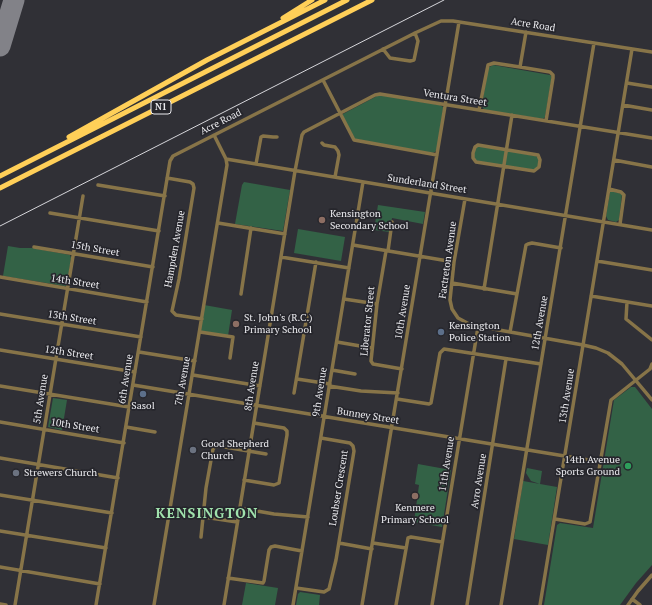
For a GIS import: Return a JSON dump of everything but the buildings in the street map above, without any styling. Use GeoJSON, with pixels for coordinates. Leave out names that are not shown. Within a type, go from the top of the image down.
{"type":"FeatureCollection","features":[{"type":"Feature","properties":{"kind":"highway"},"geometry":{"type":"LineString","coordinates":[[251,37],[312,0]]}},
{"type":"Feature","properties":{"kind":"highway"},"geometry":{"type":"LineString","coordinates":[[29,161],[164,83],[325,0]]}},
{"type":"Feature","properties":{"kind":"highway","name":"N1"},"geometry":{"type":"LineString","coordinates":[[0,176],[347,0]]}},
{"type":"Feature","properties":{"kind":"highway","name":"N1"},"geometry":{"type":"LineString","coordinates":[[0,188],[372,0]]}},
{"type":"Feature","properties":{"kind":"highway"},"geometry":{"type":"LineString","coordinates":[[322,25],[377,0]]}},
{"type":"Feature","properties":{"kind":"street","name":"Acre Road"},"geometry":{"type":"LineString","coordinates":[[173,156],[441,21],[459,22],[652,52]]}},
{"type":"Feature","properties":{"kind":"street","name":"10th Avenue"},"geometry":{"type":"LineString","coordinates":[[362,605],[459,22]]}},
{"type":"Feature","properties":{"kind":"street"},"geometry":{"type":"LineString","coordinates":[[520,67],[526,32]]}},
{"type":"Feature","properties":{"kind":"street"},"geometry":{"type":"LineString","coordinates":[[383,49],[390,58],[410,61],[414,60],[418,41],[415,33]]}},
{"type":"Feature","properties":{"kind":"street","name":"12th Avenue"},"geometry":{"type":"LineString","coordinates":[[503,605],[594,43]]}},
{"type":"Feature","properties":{"kind":"street","name":"13th Avenue"},"geometry":{"type":"LineString","coordinates":[[540,605],[632,49]]}},
{"type":"Feature","properties":{"kind":"street"},"geometry":{"type":"LineString","coordinates":[[479,110],[488,66],[494,63],[520,67],[550,72],[553,75],[546,121]]}},
{"type":"Feature","properties":{"kind":"street"},"geometry":{"type":"LineString","coordinates":[[323,80],[353,139],[356,142],[437,155]]}},
{"type":"Feature","properties":{"kind":"street"},"geometry":{"type":"LineString","coordinates":[[627,83],[652,87]]}},
{"type":"Feature","properties":{"kind":"street","name":"Ventura Street"},"geometry":{"type":"LineString","coordinates":[[295,170],[302,133],[305,130],[378,94],[652,138]]}},
{"type":"Feature","properties":{"kind":"street"},"geometry":{"type":"LineString","coordinates":[[623,105],[652,110]]}},
{"type":"Feature","properties":{"kind":"street"},"geometry":{"type":"LineString","coordinates":[[484,289],[512,115]]}},
{"type":"Feature","properties":{"kind":"street"},"geometry":{"type":"LineString","coordinates":[[214,135],[226,159]]}},
{"type":"Feature","properties":{"kind":"street"},"geometry":{"type":"LineString","coordinates":[[256,164],[261,137],[277,136]]}},
{"type":"Feature","properties":{"kind":"street"},"geometry":{"type":"LineString","coordinates":[[322,143],[324,145],[335,147],[338,151],[339,155],[335,177]]}},
{"type":"Feature","properties":{"kind":"street"},"geometry":{"type":"LineString","coordinates":[[478,145],[507,149],[538,155],[540,157],[538,169],[534,171],[504,166],[476,162],[473,158],[475,147],[478,145]]}},
{"type":"Feature","properties":{"kind":"street","name":"6th Avenue"},"geometry":{"type":"LineString","coordinates":[[96,605],[164,196],[173,156]]}},
{"type":"Feature","properties":{"kind":"street","name":"Sunderland Street"},"geometry":{"type":"LineString","coordinates":[[226,159],[652,230]]}},
{"type":"Feature","properties":{"kind":"street","name":"7th Avenue"},"geometry":{"type":"LineString","coordinates":[[154,605],[228,165],[226,159]]}},
{"type":"Feature","properties":{"kind":"street"},"geometry":{"type":"LineString","coordinates":[[614,160],[652,167]]}},
{"type":"Feature","properties":{"kind":"street","name":"8th Avenue"},"geometry":{"type":"LineString","coordinates":[[224,605],[295,170]]}},
{"type":"Feature","properties":{"kind":"street","name":"Hampden Avenue"},"geometry":{"type":"LineString","coordinates":[[168,178],[190,182],[193,184],[194,188],[179,279],[172,311],[176,315],[202,319]]}},
{"type":"Feature","properties":{"kind":"street","name":"9th Avenue"},"geometry":{"type":"LineString","coordinates":[[293,605],[363,182]]}},
{"type":"Feature","properties":{"kind":"street"},"geometry":{"type":"LineString","coordinates":[[98,185],[164,196]]}},
{"type":"Feature","properties":{"kind":"street"},"geometry":{"type":"LineString","coordinates":[[609,190],[621,192],[624,195],[620,224]]}},
{"type":"Feature","properties":{"kind":"street","name":"5th Avenue"},"geometry":{"type":"LineString","coordinates":[[15,605],[83,196]]}},
{"type":"Feature","properties":{"kind":"street","name":"Factreton Avenue"},"geometry":{"type":"LineString","coordinates":[[465,199],[454,262],[450,300],[454,314],[466,324],[478,327],[596,348],[612,356],[622,364],[652,400]]}},
{"type":"Feature","properties":{"kind":"street"},"geometry":{"type":"LineString","coordinates":[[50,213],[159,231]]}},
{"type":"Feature","properties":{"kind":"street","name":"Liberator Street"},"geometry":{"type":"LineString","coordinates":[[392,222],[377,304],[371,361],[374,364],[402,369]]}},
{"type":"Feature","properties":{"kind":"street"},"geometry":{"type":"LineString","coordinates":[[218,223],[285,234]]}},
{"type":"Feature","properties":{"kind":"street"},"geometry":{"type":"LineString","coordinates":[[240,294],[251,228]]}},
{"type":"Feature","properties":{"kind":"street"},"geometry":{"type":"LineString","coordinates":[[510,332],[526,245],[532,243],[560,248]]}},
{"type":"Feature","properties":{"kind":"street"},"geometry":{"type":"LineString","coordinates":[[353,245],[454,262]]}},
{"type":"Feature","properties":{"kind":"street","name":"15th Street"},"geometry":{"type":"LineString","coordinates":[[34,247],[153,267]]}},
{"type":"Feature","properties":{"kind":"street"},"geometry":{"type":"LineString","coordinates":[[281,257],[349,268]]}},
{"type":"Feature","properties":{"kind":"street"},"geometry":{"type":"LineString","coordinates":[[597,261],[652,270]]}},
{"type":"Feature","properties":{"kind":"street"},"geometry":{"type":"LineString","coordinates":[[294,393],[316,262]]}},
{"type":"Feature","properties":{"kind":"street","name":"14th Street"},"geometry":{"type":"LineString","coordinates":[[0,277],[147,302]]}},
{"type":"Feature","properties":{"kind":"street"},"geometry":{"type":"LineString","coordinates":[[452,283],[517,294]]}},
{"type":"Feature","properties":{"kind":"street"},"geometry":{"type":"LineString","coordinates":[[591,296],[652,306]]}},
{"type":"Feature","properties":{"kind":"street"},"geometry":{"type":"LineString","coordinates":[[344,299],[377,304]]}},
{"type":"Feature","properties":{"kind":"street"},"geometry":{"type":"LineString","coordinates":[[627,302],[626,319],[652,340]]}},
{"type":"Feature","properties":{"kind":"street","name":"13th Street"},"geometry":{"type":"LineString","coordinates":[[0,314],[141,337]]}},
{"type":"Feature","properties":{"kind":"street","name":"11th Avenue"},"geometry":{"type":"LineString","coordinates":[[432,605],[478,327]]}},
{"type":"Feature","properties":{"kind":"street"},"geometry":{"type":"LineString","coordinates":[[200,332],[233,337],[230,358]]}},
{"type":"Feature","properties":{"kind":"street"},"geometry":{"type":"LineString","coordinates":[[337,342],[372,348]]}},
{"type":"Feature","properties":{"kind":"street"},"geometry":{"type":"LineString","coordinates":[[397,399],[430,404],[441,350],[444,349],[541,364]]}},
{"type":"Feature","properties":{"kind":"street","name":"12th Street"},"geometry":{"type":"LineString","coordinates":[[0,350],[135,372]]}},
{"type":"Feature","properties":{"kind":"street"},"geometry":{"type":"LineString","coordinates":[[139,352],[195,362]]}},
{"type":"Feature","properties":{"kind":"street","name":"Avro Avenue"},"geometry":{"type":"LineString","coordinates":[[467,605],[506,359]]}},
{"type":"Feature","properties":{"kind":"street"},"geometry":{"type":"LineString","coordinates":[[554,519],[585,524],[590,522],[611,400],[650,369],[652,364]]}},
{"type":"Feature","properties":{"kind":"street"},"geometry":{"type":"LineString","coordinates":[[332,370],[355,374]]}},
{"type":"Feature","properties":{"kind":"street"},"geometry":{"type":"LineString","coordinates":[[192,375],[260,386]]}},
{"type":"Feature","properties":{"kind":"street"},"geometry":{"type":"LineString","coordinates":[[296,379],[361,391],[398,393]]}},
{"type":"Feature","properties":{"kind":"street","name":"Bunney Street"},"geometry":{"type":"LineString","coordinates":[[133,385],[601,462]]}},
{"type":"Feature","properties":{"kind":"street"},"geometry":{"type":"LineString","coordinates":[[0,386],[129,407]]}},
{"type":"Feature","properties":{"kind":"street","name":"10th Street"},"geometry":{"type":"LineString","coordinates":[[0,422],[124,443]]}},
{"type":"Feature","properties":{"kind":"street"},"geometry":{"type":"LineString","coordinates":[[244,480],[275,485],[278,484],[285,450],[287,433],[285,429],[254,423]]}},
{"type":"Feature","properties":{"kind":"street"},"geometry":{"type":"LineString","coordinates":[[126,427],[155,432]]}},
{"type":"Feature","properties":{"kind":"street","name":"Loubser Crescent"},"geometry":{"type":"LineString","coordinates":[[296,588],[323,592],[327,591],[336,560],[339,543],[354,448],[350,443],[321,438]]}},
{"type":"Feature","properties":{"kind":"street"},"geometry":{"type":"LineString","coordinates":[[201,537],[206,488],[213,449],[218,446],[266,454]]}},
{"type":"Feature","properties":{"kind":"street"},"geometry":{"type":"LineString","coordinates":[[0,458],[118,478]]}},
{"type":"Feature","properties":{"kind":"street"},"geometry":{"type":"LineString","coordinates":[[0,495],[112,513]]}},
{"type":"Feature","properties":{"kind":"street"},"geometry":{"type":"LineString","coordinates":[[240,508],[274,514],[308,517]]}},
{"type":"Feature","properties":{"kind":"street"},"geometry":{"type":"LineString","coordinates":[[204,517],[237,522]]}},
{"type":"Feature","properties":{"kind":"street"},"geometry":{"type":"LineString","coordinates":[[0,531],[106,548]]}},
{"type":"Feature","properties":{"kind":"street"},"geometry":{"type":"LineString","coordinates":[[396,605],[408,539],[410,537],[442,542]]}},
{"type":"Feature","properties":{"kind":"street"},"geometry":{"type":"LineString","coordinates":[[339,543],[372,549]]}},
{"type":"Feature","properties":{"kind":"street"},"geometry":{"type":"LineString","coordinates":[[373,543],[406,548]]}},
{"type":"Feature","properties":{"kind":"street"},"geometry":{"type":"LineString","coordinates":[[228,578],[263,583],[269,550],[271,547],[275,546],[302,551]]}},
{"type":"Feature","properties":{"kind":"street"},"geometry":{"type":"LineString","coordinates":[[0,567],[100,584]]}},
{"type":"Feature","properties":{"kind":"street"},"geometry":{"type":"LineString","coordinates":[[628,605],[652,574]]}},
{"type":"Feature","properties":{"kind":"street"},"geometry":{"type":"LineString","coordinates":[[632,599],[640,605]]}},
{"type":"Feature","properties":{"kind":"street"},"geometry":{"type":"LineString","coordinates":[[0,604],[6,605]]}},
{"type":"Feature","properties":{"kind":"green space"},"geometry":{"type":"Polygon","coordinates":[[[493,65],[552,76],[545,117],[543,119],[485,110],[483,108],[482,105],[488,68],[493,65]]]}},
{"type":"Feature","properties":{"kind":"green space"},"geometry":{"type":"Polygon","coordinates":[[[379,95],[440,105],[443,107],[437,149],[435,152],[432,153],[355,139],[343,117],[343,114],[379,95]]]}},
{"type":"Feature","properties":{"kind":"green space"},"geometry":{"type":"Polygon","coordinates":[[[478,145],[540,157],[537,170],[478,162],[474,160],[474,149],[478,145]]]}},
{"type":"Feature","properties":{"kind":"green space"},"geometry":{"type":"Polygon","coordinates":[[[244,182],[290,190],[283,231],[235,224],[242,185],[244,182]]]}},
{"type":"Feature","properties":{"kind":"green space"},"geometry":{"type":"Polygon","coordinates":[[[611,191],[622,194],[619,220],[616,222],[608,220],[606,216],[611,191]]]}},
{"type":"Feature","properties":{"kind":"green space"},"geometry":{"type":"Polygon","coordinates":[[[378,205],[425,212],[423,224],[392,218],[390,232],[374,230],[378,205]]]}},
{"type":"Feature","properties":{"kind":"green space"},"geometry":{"type":"Polygon","coordinates":[[[298,229],[345,237],[341,261],[294,253],[298,229]]]}},
{"type":"Feature","properties":{"kind":"green space"},"geometry":{"type":"Polygon","coordinates":[[[8,246],[32,248],[70,255],[71,258],[67,285],[65,286],[3,276],[8,246]]]}},
{"type":"Feature","properties":{"kind":"green space"},"geometry":{"type":"Polygon","coordinates":[[[204,305],[232,310],[228,336],[200,332],[204,305]]]}},
{"type":"Feature","properties":{"kind":"green space","name":"14th Avenue Sports Ground"},"geometry":{"type":"Polygon","coordinates":[[[631,387],[635,387],[652,409],[652,565],[636,583],[620,605],[544,605],[557,525],[560,523],[593,528],[614,400],[631,387]]]}},
{"type":"Feature","properties":{"kind":"green space"},"geometry":{"type":"Polygon","coordinates":[[[53,398],[67,400],[62,430],[48,427],[53,398]]]}},
{"type":"Feature","properties":{"kind":"green space"},"geometry":{"type":"Polygon","coordinates":[[[418,464],[451,470],[442,527],[414,522],[419,485],[415,484],[418,464]]]}},
{"type":"Feature","properties":{"kind":"green space"},"geometry":{"type":"Polygon","coordinates":[[[527,468],[542,471],[540,484],[531,481],[526,473],[527,468]]]}},
{"type":"Feature","properties":{"kind":"green space"},"geometry":{"type":"Polygon","coordinates":[[[523,481],[557,487],[548,545],[514,539],[523,481]]]}},
{"type":"Feature","properties":{"kind":"green space"},"geometry":{"type":"Polygon","coordinates":[[[246,583],[278,588],[275,605],[242,605],[246,583]]]}},
{"type":"Feature","properties":{"kind":"green space"},"geometry":{"type":"Polygon","coordinates":[[[300,592],[320,595],[319,605],[296,605],[298,594],[300,592]]]}},
{"type":"Feature","properties":{"kind":"runway"},"geometry":{"type":"LineString","coordinates":[[0,46],[14,0]]}},
{"type":"Feature","properties":{"kind":"railway"},"geometry":{"type":"LineString","coordinates":[[0,226],[444,0]]}},
{"type":"Feature","properties":{"kind":"place","name":"Kensington Secondary School"},"geometry":{"type":"Point","coordinates":[322,220]}},
{"type":"Feature","properties":{"kind":"place","name":"St. John's (R.C.) Primary School"},"geometry":{"type":"Point","coordinates":[236,324]}},
{"type":"Feature","properties":{"kind":"place","name":"Kensington Police Station"},"geometry":{"type":"Point","coordinates":[441,332]}},
{"type":"Feature","properties":{"kind":"place","name":"Sasol"},"geometry":{"type":"Point","coordinates":[143,394]}},
{"type":"Feature","properties":{"kind":"place","name":"Good Shepherd Church"},"geometry":{"type":"Point","coordinates":[193,450]}},
{"type":"Feature","properties":{"kind":"place","name":"14th Avenue Sports Ground"},"geometry":{"type":"Point","coordinates":[628,466]}},
{"type":"Feature","properties":{"kind":"place","name":"Strewers Church"},"geometry":{"type":"Point","coordinates":[16,473]}},
{"type":"Feature","properties":{"kind":"place","name":"Kenmere Primary School"},"geometry":{"type":"Point","coordinates":[415,496]}},
{"type":"Feature","properties":{"kind":"district","name":"KENSINGTON"},"geometry":{"type":"Point","coordinates":[207,514]}}]}
